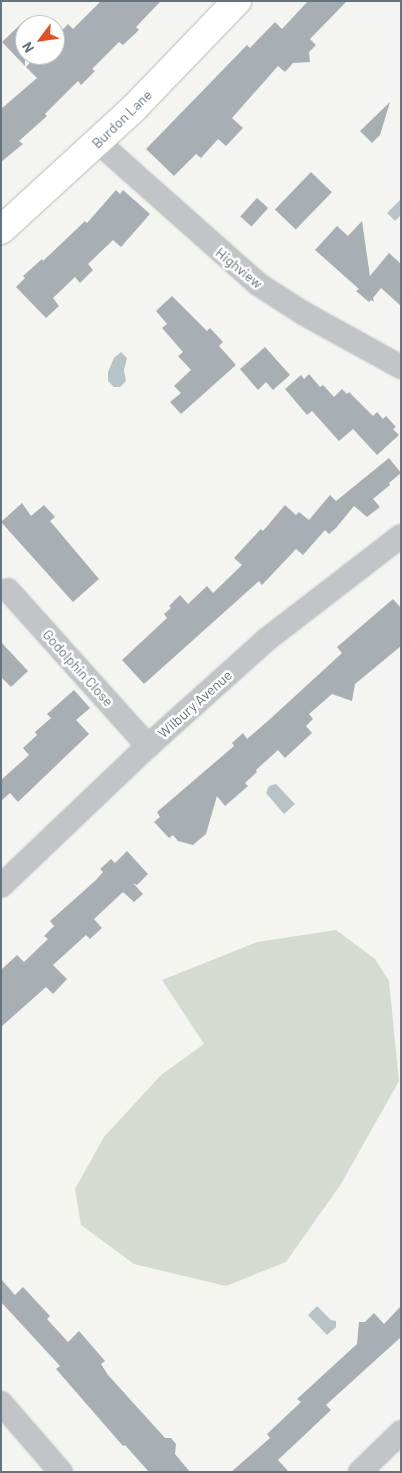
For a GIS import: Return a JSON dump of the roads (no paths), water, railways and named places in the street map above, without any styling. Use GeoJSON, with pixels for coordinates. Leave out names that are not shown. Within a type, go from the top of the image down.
{"type":"FeatureCollection","features":[{"type":"Feature","properties":{"kind":"street","name":"Burdon Lane"},"geometry":{"type":"LineString","coordinates":[[1,230],[98,142],[174,68],[237,1]]}},
{"type":"Feature","properties":{"kind":"street","name":"Highview"},"geometry":{"type":"LineString","coordinates":[[98,142],[258,284],[303,313],[401,366]]}},
{"type":"Feature","properties":{"kind":"street","name":"Wilbury Avenue"},"geometry":{"type":"LineString","coordinates":[[1,886],[148,746],[266,640],[401,536]]}},
{"type":"Feature","properties":{"kind":"street","name":"Godolphin Close"},"geometry":{"type":"LineString","coordinates":[[8,590],[148,746]]}},
{"type":"Feature","properties":{"kind":"street"},"geometry":{"type":"LineString","coordinates":[[1,1404],[61,1472]]}},
{"type":"Feature","properties":{"kind":"street"},"geometry":{"type":"LineString","coordinates":[[360,1472],[401,1432]]}}]}
